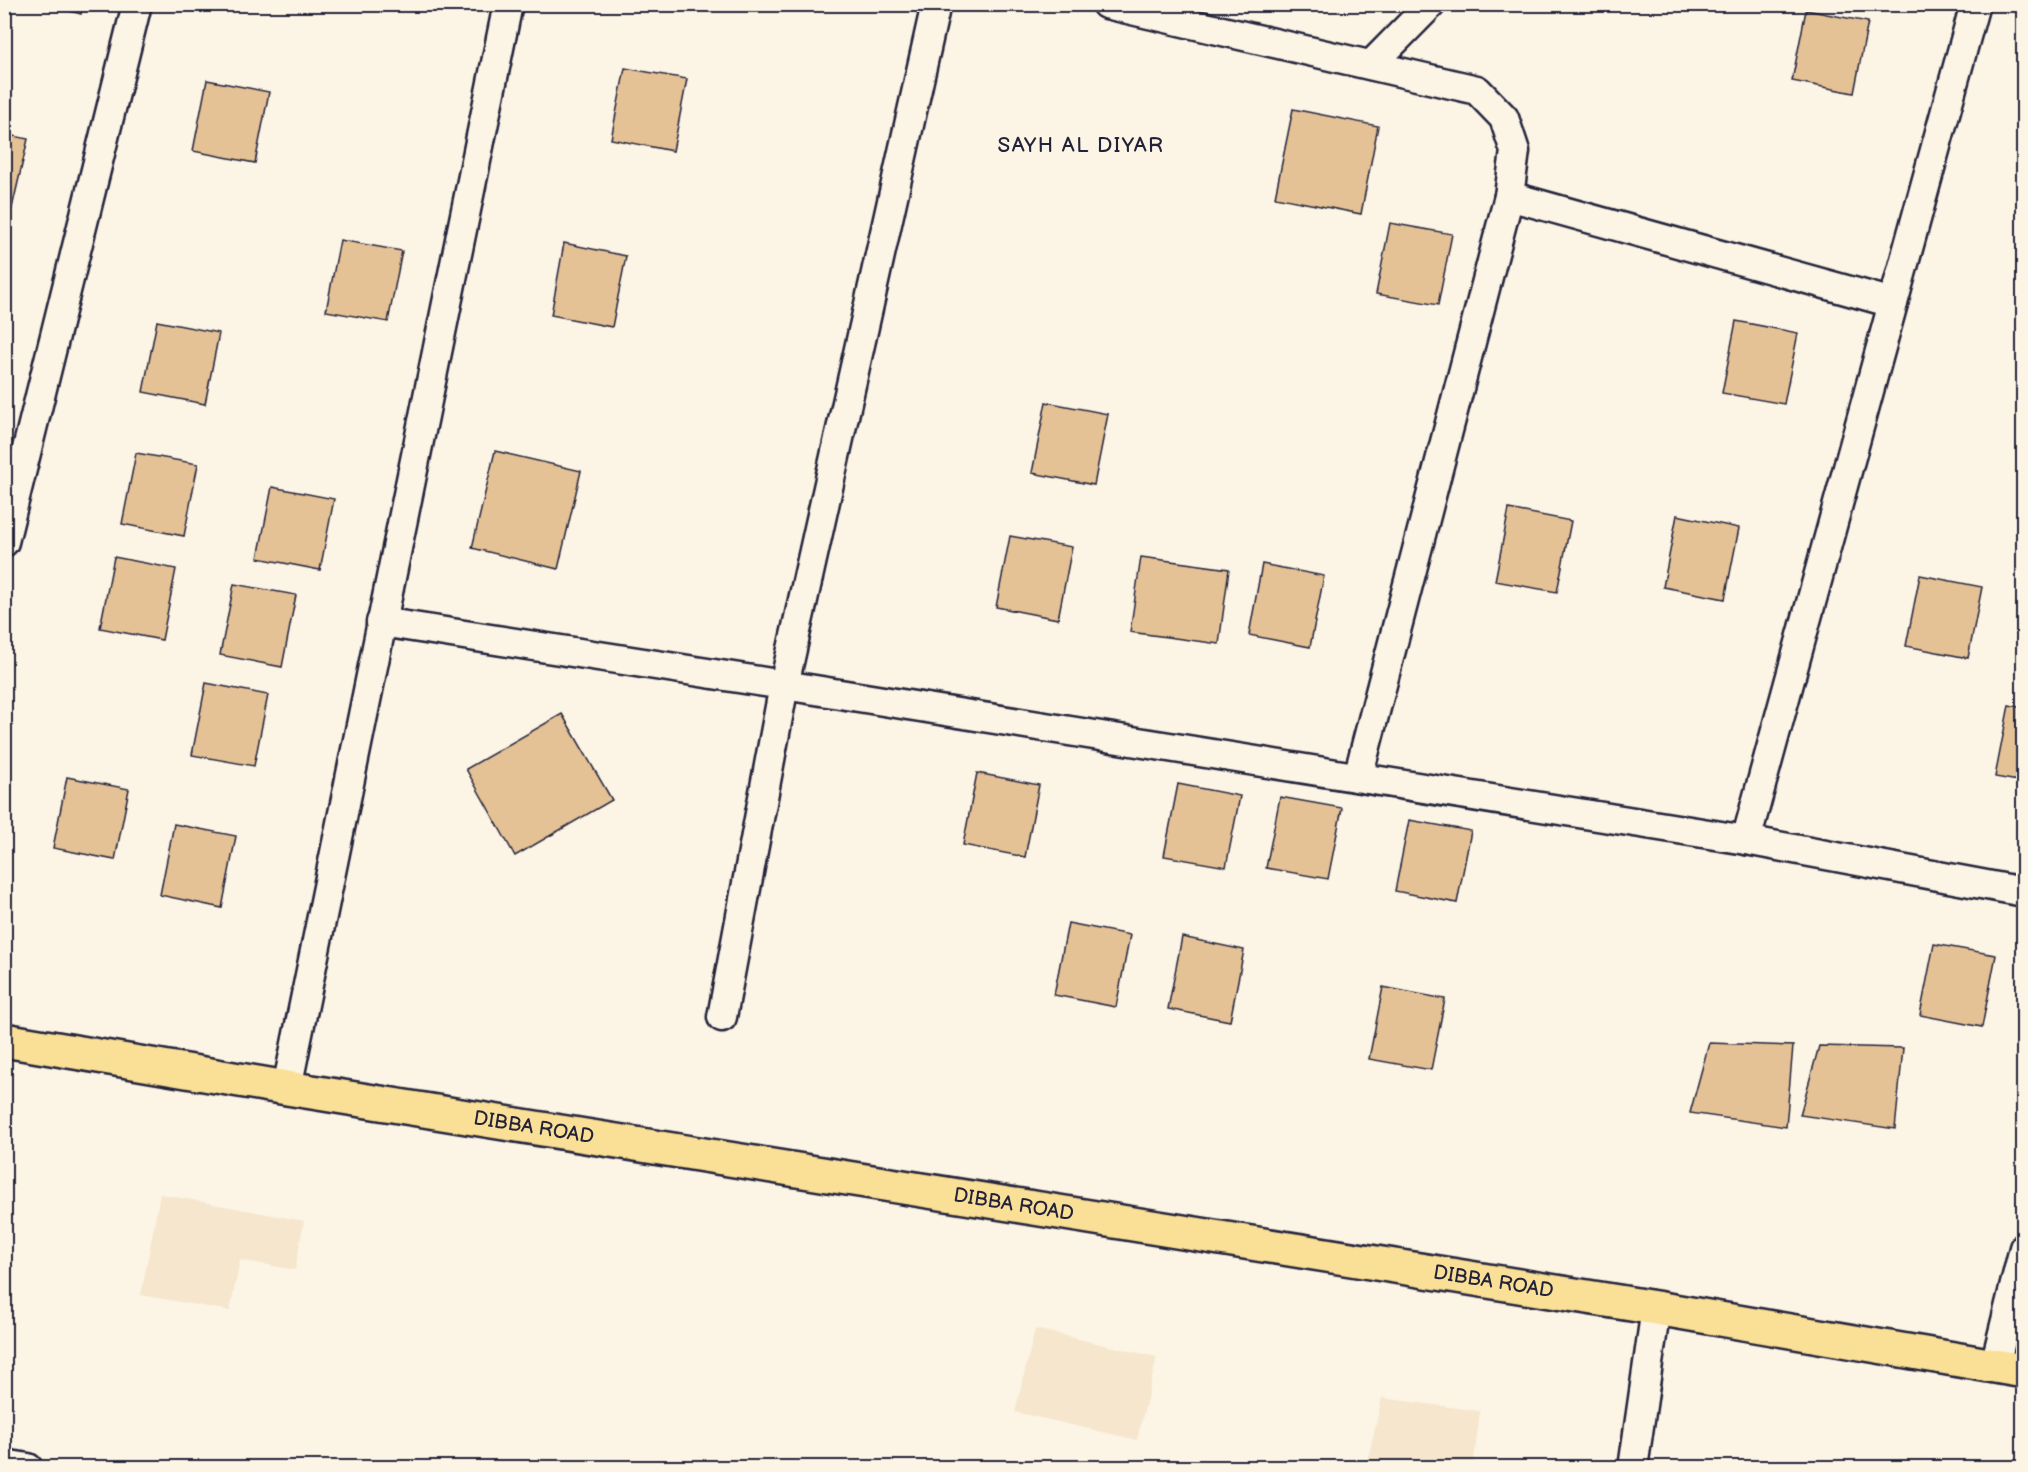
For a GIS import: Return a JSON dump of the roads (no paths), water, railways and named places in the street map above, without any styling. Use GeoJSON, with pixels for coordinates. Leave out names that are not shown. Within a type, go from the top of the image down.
{"type":"FeatureCollection","features":[{"type":"Feature","properties":{"kind":"main road","name":"DIBBA ROAD"},"geometry":{"type":"LineString","coordinates":[[4,1040],[287,1088],[1656,1308],[2009,1368]]}},
{"type":"Feature","properties":{"kind":"street"},"geometry":{"type":"LineString","coordinates":[[4,542],[137,4]]}},
{"type":"Feature","properties":{"kind":"street"},"geometry":{"type":"LineString","coordinates":[[287,1088],[508,4]]}},
{"type":"Feature","properties":{"kind":"street"},"geometry":{"type":"LineString","coordinates":[[722,1017],[784,685],[936,4]]}},
{"type":"Feature","properties":{"kind":"street"},"geometry":{"type":"LineString","coordinates":[[1106,4],[1477,90],[1504,118],[1515,151],[1509,196],[1358,777]]}},
{"type":"Feature","properties":{"kind":"street"},"geometry":{"type":"LineString","coordinates":[[1371,65],[1431,4]]}},
{"type":"Feature","properties":{"kind":"street"},"geometry":{"type":"LineString","coordinates":[[1746,840],[1975,4]]}},
{"type":"Feature","properties":{"kind":"street"},"geometry":{"type":"LineString","coordinates":[[1509,196],[1893,303]]}},
{"type":"Feature","properties":{"kind":"street"},"geometry":{"type":"LineString","coordinates":[[381,622],[1746,840],[2024,892]]}},
{"type":"Feature","properties":{"kind":"street"},"geometry":{"type":"LineString","coordinates":[[2009,1368],[2024,1248]]}},
{"type":"Feature","properties":{"kind":"street"},"geometry":{"type":"LineString","coordinates":[[1633,1467],[1656,1308]]}},
{"type":"Feature","properties":{"kind":"street"},"geometry":{"type":"LineString","coordinates":[[4,1464],[28,1467]]}},
{"type":"Feature","properties":{"kind":"district","name":"SAYH AL DIYAR"},"geometry":{"type":"Point","coordinates":[1081,145]}}]}
